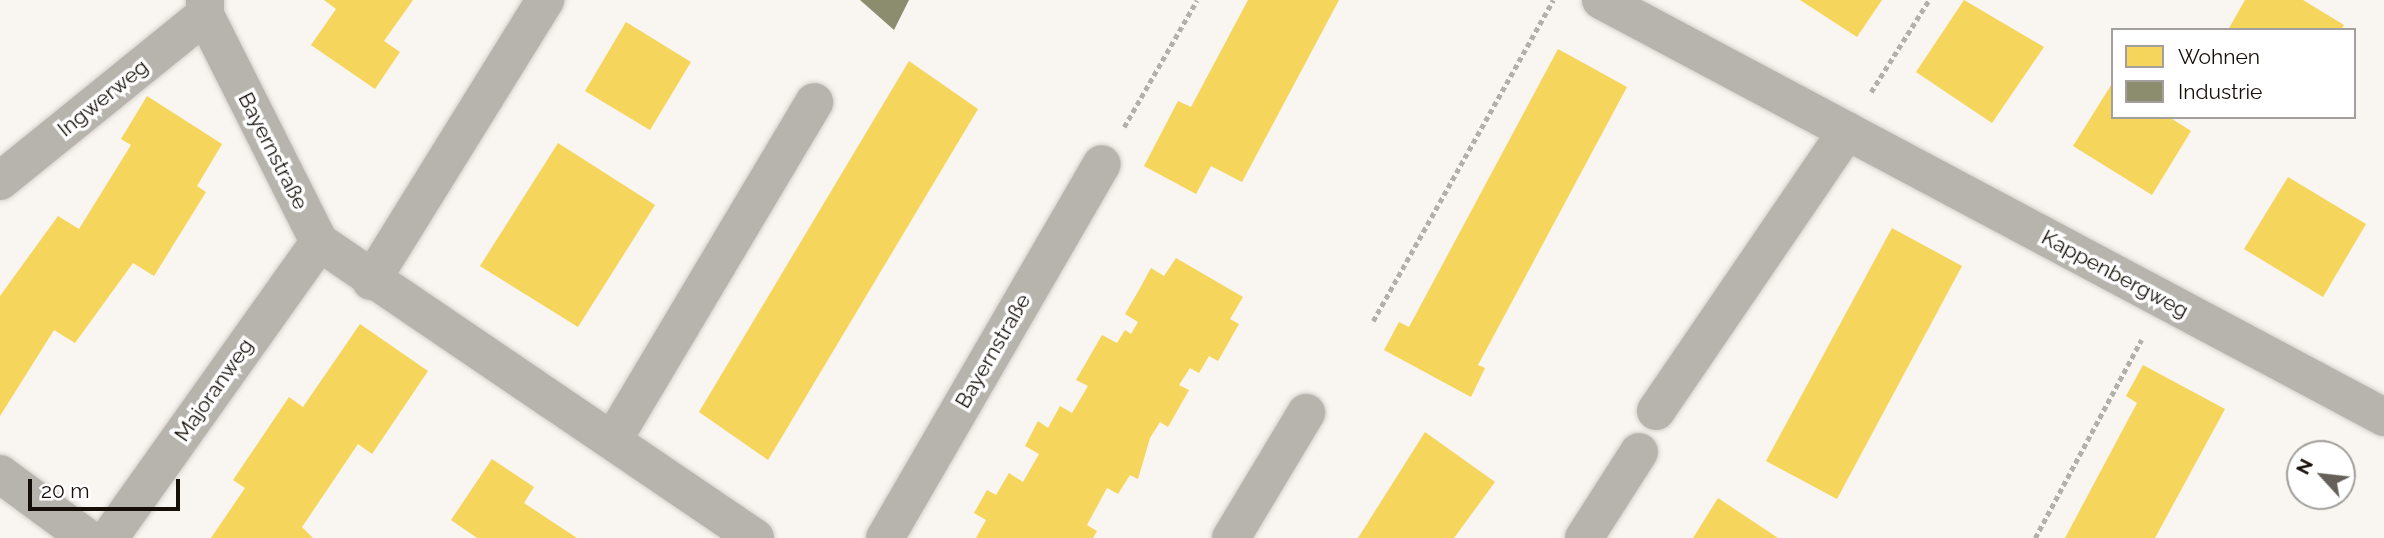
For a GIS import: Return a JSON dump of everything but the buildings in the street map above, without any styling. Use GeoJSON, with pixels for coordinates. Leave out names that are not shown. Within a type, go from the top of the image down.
{"type":"FeatureCollection","features":[{"type":"Feature","properties":{"kind":"street"},"geometry":{"type":"LineString","coordinates":[[371,281],[545,0]]}},
{"type":"Feature","properties":{"kind":"street","name":"Kappenbergweg"},"geometry":{"type":"LineString","coordinates":[[1601,0],[2384,417]]}},
{"type":"Feature","properties":{"kind":"street","name":"Bayernstraße"},"geometry":{"type":"LineString","coordinates":[[205,8],[319,242],[371,281],[614,438],[755,538]]}},
{"type":"Feature","properties":{"kind":"street","name":"Ingwerweg"},"geometry":{"type":"LineString","coordinates":[[0,181],[205,8]]}},
{"type":"Feature","properties":{"kind":"street"},"geometry":{"type":"LineString","coordinates":[[614,438],[814,102]]}},
{"type":"Feature","properties":{"kind":"street"},"geometry":{"type":"LineString","coordinates":[[1656,411],[1847,131]]}},
{"type":"Feature","properties":{"kind":"street","name":"Bayernstraße"},"geometry":{"type":"LineString","coordinates":[[885,538],[1102,164]]}},
{"type":"Feature","properties":{"kind":"street","name":"Majoranweg"},"geometry":{"type":"LineString","coordinates":[[109,538],[319,242]]}},
{"type":"Feature","properties":{"kind":"street"},"geometry":{"type":"LineString","coordinates":[[1231,538],[1306,413]]}},
{"type":"Feature","properties":{"kind":"street"},"geometry":{"type":"LineString","coordinates":[[1584,538],[1639,452]]}},
{"type":"Feature","properties":{"kind":"street"},"geometry":{"type":"LineString","coordinates":[[0,474],[87,538]]}},
{"type":"Feature","properties":{"kind":"path"},"geometry":{"type":"LineString","coordinates":[[1102,164],[1197,0]]}},
{"type":"Feature","properties":{"kind":"path"},"geometry":{"type":"LineString","coordinates":[[1373,321],[1553,0]]}},
{"type":"Feature","properties":{"kind":"path"},"geometry":{"type":"LineString","coordinates":[[1847,131],[1929,0]]}},
{"type":"Feature","properties":{"kind":"path"},"geometry":{"type":"LineString","coordinates":[[2035,538],[2163,299]]}}]}
